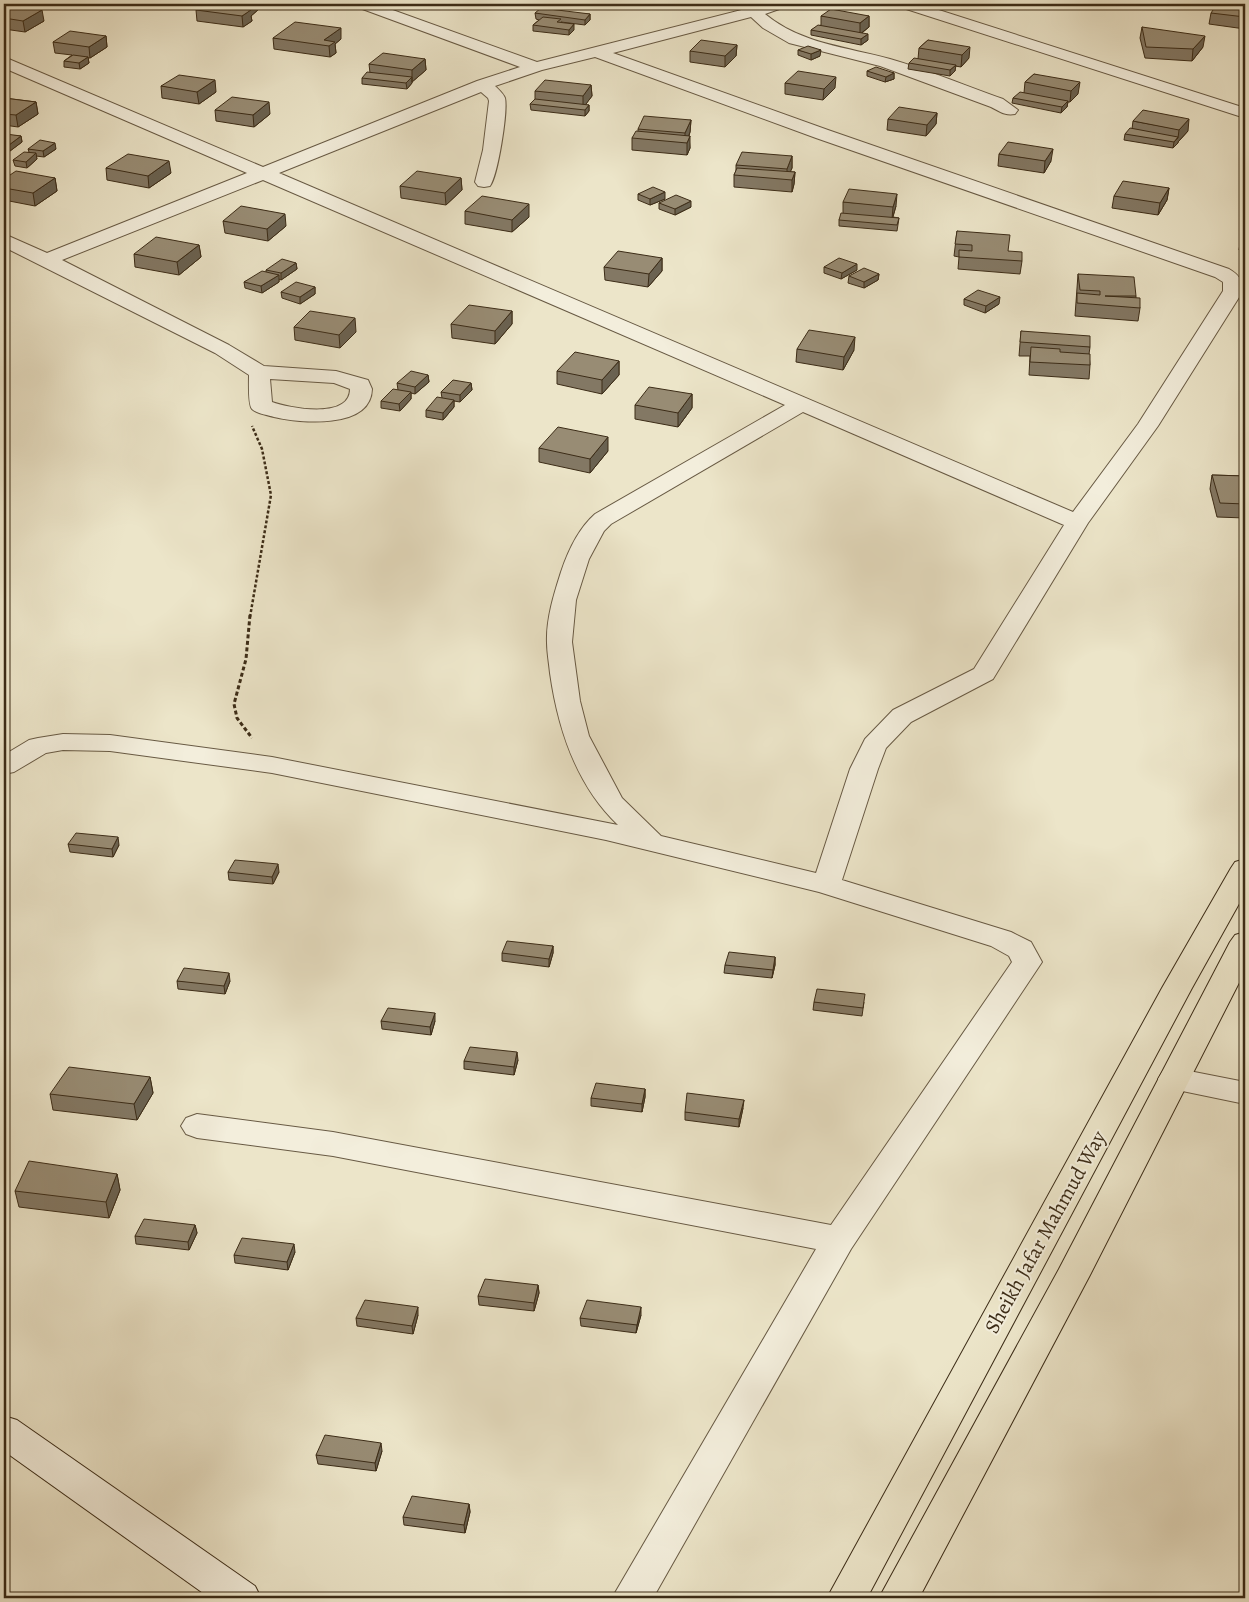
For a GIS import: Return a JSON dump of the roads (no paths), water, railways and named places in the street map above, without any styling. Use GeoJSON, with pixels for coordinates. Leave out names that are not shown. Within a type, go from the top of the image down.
{"type":"FeatureCollection","features":[{"type":"Feature","properties":{"kind":"main road","name":"Sheikh Jafar Mahmud Way"},"geometry":{"type":"LineString","coordinates":[[847,1598],[1177,988],[1245,868]]}},
{"type":"Feature","properties":{"kind":"main road"},"geometry":{"type":"LineString","coordinates":[[899,1598],[1068,1284],[1245,942]]}},
{"type":"Feature","properties":{"kind":"street"},"geometry":{"type":"LineString","coordinates":[[362,4],[536,67]]}},
{"type":"Feature","properties":{"kind":"street"},"geometry":{"type":"LineString","coordinates":[[46,260],[483,85],[536,67],[754,12],[778,4]]}},
{"type":"Feature","properties":{"kind":"street"},"geometry":{"type":"LineString","coordinates":[[905,4],[1245,113]]}},
{"type":"Feature","properties":{"kind":"street"},"geometry":{"type":"LineString","coordinates":[[754,12],[769,25],[796,40],[886,64],[997,103],[1009,110]]}},
{"type":"Feature","properties":{"kind":"street"},"geometry":{"type":"LineString","coordinates":[[596,52],[822,134],[1160,250],[1230,277],[1234,282],[1233,291],[1147,426],[1076,522],[984,674],[902,716],[874,745],[864,769],[826,885]]}},
{"type":"Feature","properties":{"kind":"street"},"geometry":{"type":"LineString","coordinates":[[4,62],[1076,522]]}},
{"type":"Feature","properties":{"kind":"street"},"geometry":{"type":"LineString","coordinates":[[483,85],[496,96],[497,101],[492,150],[484,182]]}},
{"type":"Feature","properties":{"kind":"street"},"geometry":{"type":"LineString","coordinates":[[4,240],[222,350],[259,372],[336,377],[354,382],[362,388],[361,396],[354,405],[342,412],[331,415],[277,412],[262,406],[259,372]]}},
{"type":"Feature","properties":{"kind":"street"},"geometry":{"type":"LineString","coordinates":[[653,842],[611,803],[576,736],[569,710],[559,642],[564,600],[577,559],[594,528],[603,519],[802,404]]}},
{"type":"Feature","properties":{"kind":"street"},"geometry":{"type":"LineString","coordinates":[[4,766],[38,746],[63,742],[110,743],[272,765],[653,842],[826,885],[1001,939],[1020,949],[1027,962],[839,1240],[632,1598]]}},
{"type":"Feature","properties":{"kind":"street"},"geometry":{"type":"LineString","coordinates":[[1174,1079],[1245,1094]]}},
{"type":"Feature","properties":{"kind":"street"},"geometry":{"type":"LineString","coordinates":[[197,1126],[333,1144],[839,1240]]}},
{"type":"Feature","properties":{"kind":"street"},"geometry":{"type":"LineString","coordinates":[[4,1431],[241,1598]]}}]}
